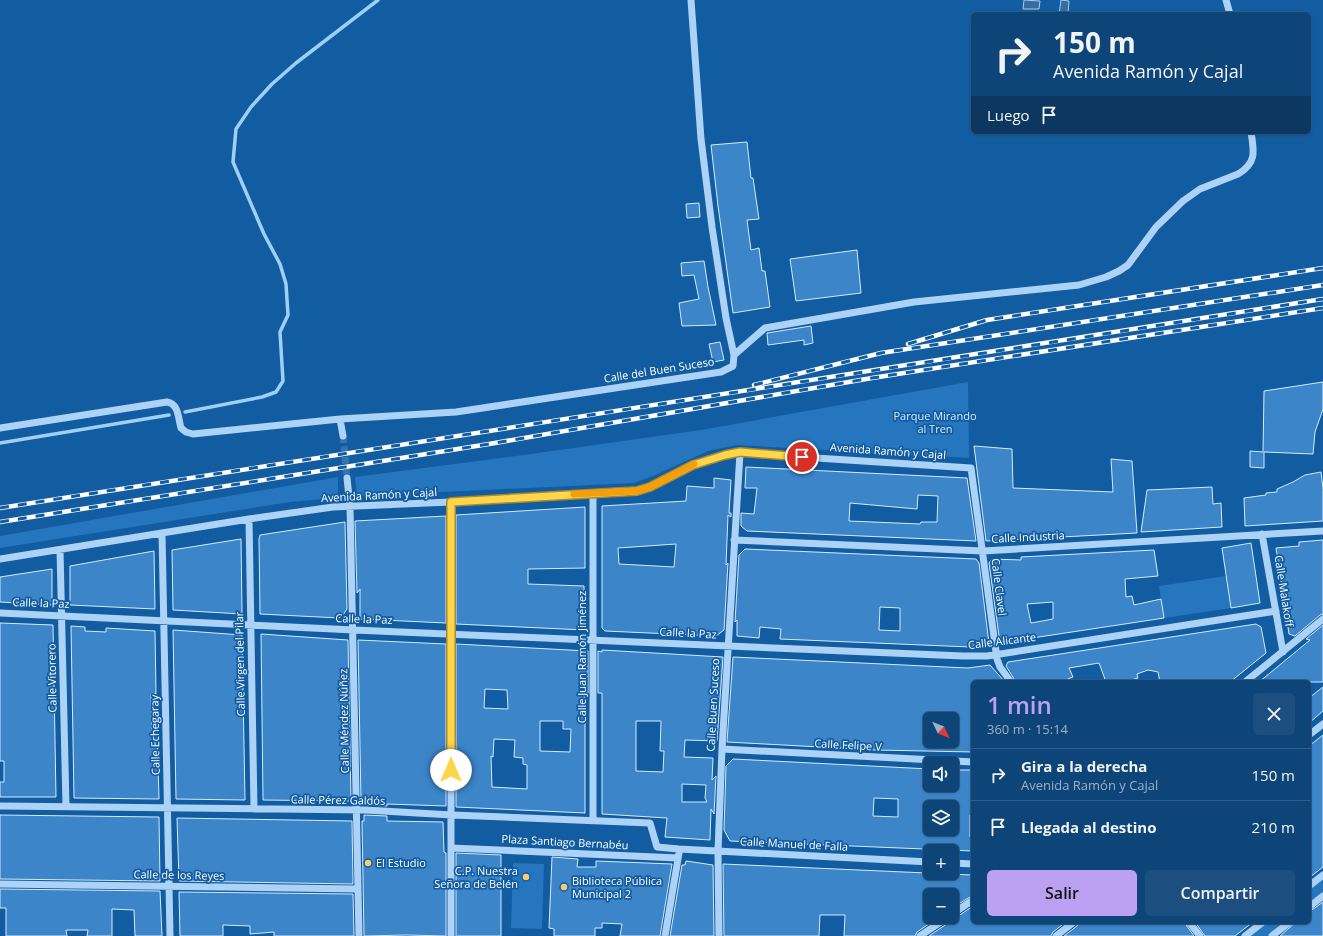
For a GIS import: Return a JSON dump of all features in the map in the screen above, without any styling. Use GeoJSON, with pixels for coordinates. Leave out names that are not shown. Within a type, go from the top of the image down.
{"type":"FeatureCollection","features":[{"type":"Feature","properties":{"kind":"street"},"geometry":{"type":"LineString","coordinates":[[691,0],[700,124],[711,220],[726,318],[734,355],[764,328],[914,302],[1079,285],[1106,277],[1128,265],[1156,227],[1173,208],[1193,192],[1245,170],[1252,161],[1254,155],[1251,134]]}},
{"type":"Feature","properties":{"kind":"street"},"geometry":{"type":"LineString","coordinates":[[1226,0],[1229,12]]}},
{"type":"Feature","properties":{"kind":"street","name":"Calle del Buen Suceso"},"geometry":{"type":"LineString","coordinates":[[340,419],[456,412],[721,372],[733,366],[734,355]]}},
{"type":"Feature","properties":{"kind":"street"},"geometry":{"type":"LineString","coordinates":[[0,428],[167,402],[172,403],[176,408],[181,428],[186,432],[193,434],[340,419],[343,436]]}},
{"type":"Feature","properties":{"kind":"street","name":"Avenida Ramón y Cajal"},"geometry":{"type":"LineString","coordinates":[[0,559],[249,519],[321,509],[350,506],[451,502],[637,491],[650,487],[703,461],[740,452],[971,468]]}},
{"type":"Feature","properties":{"kind":"street","name":"Calle Buen Suceso"},"geometry":{"type":"LineString","coordinates":[[719,936],[718,851],[722,749],[740,452]]}},
{"type":"Feature","properties":{"kind":"street","name":"Calle Clavel"},"geometry":{"type":"LineString","coordinates":[[971,468],[996,654],[998,663],[1010,680]]}},
{"type":"Feature","properties":{"kind":"street","name":"Calle Méndez Núñez"},"geometry":{"type":"LineString","coordinates":[[347,478],[350,506],[354,630],[359,936]]}},
{"type":"Feature","properties":{"kind":"street","name":"Calle Juan Ramón Jiménez"},"geometry":{"type":"LineString","coordinates":[[593,493],[593,820]]}},
{"type":"Feature","properties":{"kind":"street"},"geometry":{"type":"LineString","coordinates":[[451,502],[451,936]]}},
{"type":"Feature","properties":{"kind":"street","name":"Calle Virgen del Pilar"},"geometry":{"type":"LineString","coordinates":[[249,519],[254,809]]}},
{"type":"Feature","properties":{"kind":"street","name":"Calle Industria"},"geometry":{"type":"LineString","coordinates":[[734,540],[983,550],[1323,531]]}},
{"type":"Feature","properties":{"kind":"street","name":"Calle Echegaray"},"geometry":{"type":"LineString","coordinates":[[162,533],[170,936]]}},
{"type":"Feature","properties":{"kind":"street","name":"Calle Malakoff"},"geometry":{"type":"LineString","coordinates":[[1262,534],[1283,652]]}},
{"type":"Feature","properties":{"kind":"street","name":"Calle Vitorero"},"geometry":{"type":"LineString","coordinates":[[60,550],[66,806]]}},
{"type":"Feature","properties":{"kind":"street","name":"Calle Alicante"},"geometry":{"type":"LineString","coordinates":[[728,646],[963,656],[996,654],[1276,611]]}},
{"type":"Feature","properties":{"kind":"street","name":"Calle la Paz"},"geometry":{"type":"LineString","coordinates":[[0,613],[728,646]]}},
{"type":"Feature","properties":{"kind":"street"},"geometry":{"type":"LineString","coordinates":[[1248,680],[1323,619]]}},
{"type":"Feature","properties":{"kind":"street"},"geometry":{"type":"LineString","coordinates":[[1311,733],[1323,724]]}},
{"type":"Feature","properties":{"kind":"street","name":"Calle Felipe V"},"geometry":{"type":"LineString","coordinates":[[722,749],[971,762]]}},
{"type":"Feature","properties":{"kind":"street","name":"Calle Pérez Galdós"},"geometry":{"type":"LineString","coordinates":[[0,806],[168,807],[356,811],[650,823],[657,847]]}},
{"type":"Feature","properties":{"kind":"street","name":"Calle Manuel de Falla"},"geometry":{"type":"LineString","coordinates":[[657,847],[923,862]]}},
{"type":"Feature","properties":{"kind":"street","name":"Plaza Santiago Bernabéu"},"geometry":{"type":"LineString","coordinates":[[451,848],[678,858]]}},
{"type":"Feature","properties":{"kind":"street"},"geometry":{"type":"LineString","coordinates":[[665,936],[679,849]]}},
{"type":"Feature","properties":{"kind":"street"},"geometry":{"type":"LineString","coordinates":[[959,863],[971,864]]}},
{"type":"Feature","properties":{"kind":"street"},"geometry":{"type":"LineString","coordinates":[[1311,884],[1323,874]]}},
{"type":"Feature","properties":{"kind":"street","name":"Calle de los Reyes"},"geometry":{"type":"LineString","coordinates":[[0,884],[358,888]]}},
{"type":"Feature","properties":{"kind":"street"},"geometry":{"type":"LineString","coordinates":[[1311,905],[1323,896]]}},
{"type":"Feature","properties":{"kind":"street"},"geometry":{"type":"LineString","coordinates":[[959,909],[971,901]]}},
{"type":"Feature","properties":{"kind":"street"},"geometry":{"type":"LineString","coordinates":[[920,936],[938,924]]}},
{"type":"Feature","properties":{"kind":"street"},"geometry":{"type":"LineString","coordinates":[[1056,936],[1071,924]]}},
{"type":"Feature","properties":{"kind":"street"},"geometry":{"type":"LineString","coordinates":[[1191,924],[1200,936]]}},
{"type":"Feature","properties":{"kind":"street"},"geometry":{"type":"LineString","coordinates":[[1245,936],[1260,924]]}},
{"type":"Feature","properties":{"kind":"street"},"geometry":{"type":"LineString","coordinates":[[1272,936],[1287,924]]}},
{"type":"Feature","properties":{"kind":"green space","name":"Parque Mirando al Tren"},"geometry":{"type":"Polygon","coordinates":[[[968,382],[969,458],[737,445],[708,451],[634,483],[357,496],[355,477],[701,430],[968,382]]]}},
{"type":"Feature","properties":{"kind":"green space"},"geometry":{"type":"Polygon","coordinates":[[[338,477],[338,498],[290,502],[0,548],[0,536],[338,477]]]}},
{"type":"Feature","properties":{"kind":"green space"},"geometry":{"type":"Polygon","coordinates":[[[1226,576],[1231,608],[1164,618],[1159,586],[1226,576]]]}},
{"type":"Feature","properties":{"kind":"green space"},"geometry":{"type":"Polygon","coordinates":[[[513,863],[544,864],[542,929],[511,928],[513,863]]]}},
{"type":"Feature","properties":{"kind":"green space"},"geometry":{"type":"Polygon","coordinates":[[[1323,875],[1323,896],[1311,905],[1311,884],[1323,875]]]}},
{"type":"Feature","properties":{"kind":"green space"},"geometry":{"type":"Polygon","coordinates":[[[1260,924],[1287,924],[1272,936],[1245,936],[1260,924]]]}},
{"type":"Feature","properties":{"kind":"shaded area"},"geometry":{"type":"Polygon","coordinates":[[[1024,0],[1040,1],[1039,9],[1023,9],[1024,0]]]}},
{"type":"Feature","properties":{"kind":"shaded area"},"geometry":{"type":"Polygon","coordinates":[[[1061,0],[1069,1],[1068,12],[1059,12],[1061,0]]]}},
{"type":"Feature","properties":{"kind":"building"},"geometry":{"type":"Polygon","coordinates":[[[747,142],[751,178],[753,178],[759,219],[747,220],[751,250],[759,248],[762,271],[765,271],[770,307],[733,313],[711,145],[747,142]]]}},
{"type":"Feature","properties":{"kind":"building"},"geometry":{"type":"Polygon","coordinates":[[[699,203],[700,217],[687,218],[686,204],[699,203]]]}},
{"type":"Feature","properties":{"kind":"building"},"geometry":{"type":"Polygon","coordinates":[[[857,250],[861,293],[796,301],[790,259],[857,250]]]}},
{"type":"Feature","properties":{"kind":"building"},"geometry":{"type":"Polygon","coordinates":[[[704,261],[716,325],[682,326],[679,303],[699,299],[694,275],[682,276],[681,263],[704,261]]]}},
{"type":"Feature","properties":{"kind":"building"},"geometry":{"type":"Polygon","coordinates":[[[811,326],[813,343],[804,345],[804,340],[768,345],[767,333],[811,326]]]}},
{"type":"Feature","properties":{"kind":"building"},"geometry":{"type":"Polygon","coordinates":[[[720,342],[724,360],[713,362],[709,344],[720,342]]]}},
{"type":"Feature","properties":{"kind":"building"},"geometry":{"type":"Polygon","coordinates":[[[1323,382],[1323,409],[1315,432],[1313,454],[1264,452],[1264,468],[1250,467],[1250,451],[1263,452],[1264,391],[1323,382]]]}},
{"type":"Feature","properties":{"kind":"building"},"geometry":{"type":"Polygon","coordinates":[[[974,446],[1012,449],[1013,488],[1113,492],[1111,459],[1132,461],[1137,533],[986,541],[974,446]]]}},
{"type":"Feature","properties":{"kind":"building"},"geometry":{"type":"Polygon","coordinates":[[[746,467],[967,478],[976,541],[747,531],[741,526],[741,513],[754,514],[757,488],[745,488],[746,467]],[[918,495],[917,509],[850,503],[849,521],[920,524],[921,522],[937,522],[938,496],[918,495]]]}},
{"type":"Feature","properties":{"kind":"building"},"geometry":{"type":"Polygon","coordinates":[[[1321,472],[1323,489],[1323,521],[1245,526],[1244,498],[1277,492],[1277,489],[1305,475],[1321,472]]]}},
{"type":"Feature","properties":{"kind":"building"},"geometry":{"type":"Polygon","coordinates":[[[714,478],[731,480],[729,513],[731,513],[731,517],[728,515],[726,565],[728,563],[724,630],[716,636],[605,631],[602,628],[602,506],[686,501],[687,486],[714,488],[714,478]],[[676,544],[618,548],[619,564],[674,567],[676,544]]]}},
{"type":"Feature","properties":{"kind":"building"},"geometry":{"type":"Polygon","coordinates":[[[1212,487],[1213,504],[1221,503],[1222,527],[1141,532],[1147,490],[1212,487]]]}},
{"type":"Feature","properties":{"kind":"building"},"geometry":{"type":"Polygon","coordinates":[[[585,507],[585,568],[528,569],[528,584],[584,586],[585,630],[456,624],[456,515],[585,507]]]}},
{"type":"Feature","properties":{"kind":"building"},"geometry":{"type":"Polygon","coordinates":[[[446,516],[446,623],[360,619],[360,589],[357,593],[355,521],[446,516]]]}},
{"type":"Feature","properties":{"kind":"building"},"geometry":{"type":"Polygon","coordinates":[[[345,522],[347,609],[343,615],[339,618],[260,614],[260,535],[345,522]]]}},
{"type":"Feature","properties":{"kind":"building"},"geometry":{"type":"Polygon","coordinates":[[[241,539],[242,614],[173,610],[172,550],[241,539]]]}},
{"type":"Feature","properties":{"kind":"building"},"geometry":{"type":"Polygon","coordinates":[[[1323,540],[1323,614],[1295,636],[1289,634],[1276,548],[1299,546],[1299,542],[1323,540]]]}},
{"type":"Feature","properties":{"kind":"building"},"geometry":{"type":"Polygon","coordinates":[[[1251,543],[1260,603],[1231,608],[1222,548],[1251,543]]]}},
{"type":"Feature","properties":{"kind":"building"},"geometry":{"type":"Polygon","coordinates":[[[745,549],[976,559],[979,563],[989,643],[970,647],[780,639],[781,629],[760,627],[759,638],[737,636],[737,620],[735,622],[739,555],[745,549]],[[880,607],[879,630],[900,631],[900,608],[880,607]]]}},
{"type":"Feature","properties":{"kind":"building"},"geometry":{"type":"Polygon","coordinates":[[[1154,550],[1158,576],[1125,579],[1126,597],[1132,596],[1134,605],[1161,599],[1164,618],[1006,642],[999,636],[989,563],[992,559],[1021,560],[1021,557],[1154,550]],[[1053,602],[1027,604],[1031,623],[1053,619],[1053,602]]]}},
{"type":"Feature","properties":{"kind":"building"},"geometry":{"type":"Polygon","coordinates":[[[154,551],[155,609],[70,605],[70,566],[154,551]]]}},
{"type":"Feature","properties":{"kind":"building"},"geometry":{"type":"Polygon","coordinates":[[[52,569],[52,605],[0,602],[0,577],[52,569]]]}},
{"type":"Feature","properties":{"kind":"building"},"geometry":{"type":"Polygon","coordinates":[[[0,623],[53,625],[56,797],[0,797],[0,782],[4,782],[4,761],[0,761],[0,623]]]}},
{"type":"Feature","properties":{"kind":"building"},"geometry":{"type":"Polygon","coordinates":[[[1256,624],[1261,627],[1266,653],[1232,680],[1160,680],[1158,672],[1148,670],[1137,674],[1138,678],[1131,680],[1105,680],[1099,663],[1069,668],[1073,677],[1065,680],[1015,680],[1006,666],[1008,662],[1256,624]]]}},
{"type":"Feature","properties":{"kind":"building"},"geometry":{"type":"Polygon","coordinates":[[[1323,625],[1323,682],[1311,682],[1311,680],[1261,680],[1310,640],[1306,639],[1323,625]]]}},
{"type":"Feature","properties":{"kind":"building"},"geometry":{"type":"Polygon","coordinates":[[[71,626],[85,627],[85,631],[106,632],[106,628],[155,631],[156,694],[151,694],[152,729],[157,728],[159,799],[74,798],[71,626]]]}},
{"type":"Feature","properties":{"kind":"building"},"geometry":{"type":"Polygon","coordinates":[[[173,630],[242,635],[245,800],[176,799],[173,630]]]}},
{"type":"Feature","properties":{"kind":"building"},"geometry":{"type":"Polygon","coordinates":[[[261,634],[348,640],[351,801],[263,800],[261,634]]]}},
{"type":"Feature","properties":{"kind":"building"},"geometry":{"type":"Polygon","coordinates":[[[358,640],[446,644],[446,806],[387,804],[387,806],[364,805],[364,801],[361,801],[358,640]]]}},
{"type":"Feature","properties":{"kind":"building"},"geometry":{"type":"Polygon","coordinates":[[[456,644],[588,651],[588,693],[585,693],[585,813],[456,807],[456,644]],[[485,689],[484,708],[508,709],[507,690],[485,689]],[[540,721],[540,751],[570,752],[571,729],[563,729],[563,721],[540,721]],[[494,739],[493,757],[491,756],[492,787],[527,789],[527,765],[523,764],[523,758],[514,757],[515,740],[494,739]]]}},
{"type":"Feature","properties":{"kind":"building"},"geometry":{"type":"Polygon","coordinates":[[[602,650],[723,657],[717,741],[685,740],[684,757],[713,758],[712,780],[716,776],[714,814],[711,809],[710,840],[665,837],[667,818],[602,814],[602,693],[598,693],[598,651],[602,652],[602,650]],[[636,721],[636,771],[663,772],[664,751],[660,751],[661,721],[636,721]],[[682,784],[682,802],[707,802],[705,798],[706,785],[682,784]]]}},
{"type":"Feature","properties":{"kind":"building"},"geometry":{"type":"Polygon","coordinates":[[[733,657],[968,668],[990,665],[1003,680],[971,680],[971,752],[876,750],[727,742],[733,657]]]}},
{"type":"Feature","properties":{"kind":"building"},"geometry":{"type":"Polygon","coordinates":[[[1323,687],[1323,711],[1311,721],[1311,696],[1323,687]]]}},
{"type":"Feature","properties":{"kind":"building"},"geometry":{"type":"Polygon","coordinates":[[[1323,735],[1323,867],[1311,876],[1311,744],[1323,735]]]}},
{"type":"Feature","properties":{"kind":"building"},"geometry":{"type":"Polygon","coordinates":[[[733,759],[923,769],[923,792],[959,792],[959,770],[971,770],[971,851],[959,850],[959,844],[923,844],[923,849],[730,841],[724,830],[726,766],[733,759]],[[874,798],[873,816],[898,817],[898,799],[874,798]]]}},
{"type":"Feature","properties":{"kind":"building"},"geometry":{"type":"Polygon","coordinates":[[[0,815],[159,817],[160,881],[0,879],[0,815]]]}},
{"type":"Feature","properties":{"kind":"building"},"geometry":{"type":"Polygon","coordinates":[[[364,815],[387,816],[387,821],[443,822],[444,852],[446,853],[446,936],[364,936],[362,821],[364,821],[364,815]]]}},
{"type":"Feature","properties":{"kind":"building"},"geometry":{"type":"Polygon","coordinates":[[[177,818],[352,821],[353,884],[179,881],[177,818]]]}},
{"type":"Feature","properties":{"kind":"building"},"geometry":{"type":"Polygon","coordinates":[[[456,853],[501,855],[501,936],[456,936],[456,853]]]}},
{"type":"Feature","properties":{"kind":"building"},"geometry":{"type":"Polygon","coordinates":[[[552,857],[578,859],[577,867],[596,867],[596,861],[672,864],[660,936],[620,936],[622,924],[602,923],[602,928],[595,928],[595,936],[554,936],[554,929],[549,928],[552,857]]]}},
{"type":"Feature","properties":{"kind":"building"},"geometry":{"type":"Polygon","coordinates":[[[686,861],[713,865],[714,936],[670,936],[682,865],[685,865],[686,861]]]}},
{"type":"Feature","properties":{"kind":"building"},"geometry":{"type":"Polygon","coordinates":[[[723,864],[923,873],[923,880],[959,880],[959,874],[971,875],[971,896],[959,904],[959,888],[923,888],[923,924],[929,924],[917,932],[915,936],[844,936],[845,915],[820,915],[819,936],[724,936],[723,864]]]}},
{"type":"Feature","properties":{"kind":"building"},"geometry":{"type":"Polygon","coordinates":[[[0,889],[160,891],[162,936],[135,936],[134,910],[112,909],[112,936],[87,936],[88,930],[66,930],[67,936],[6,936],[6,908],[0,908],[0,889]]]}},
{"type":"Feature","properties":{"kind":"building"},"geometry":{"type":"Polygon","coordinates":[[[179,892],[353,894],[354,936],[274,936],[274,932],[250,934],[250,926],[223,925],[223,936],[180,936],[179,892]]]}},
{"type":"Feature","properties":{"kind":"building"},"geometry":{"type":"Polygon","coordinates":[[[1323,902],[1323,936],[1280,936],[1294,924],[1311,924],[1311,911],[1323,902]]]}},
{"type":"Feature","properties":{"kind":"building"},"geometry":{"type":"Polygon","coordinates":[[[971,907],[971,924],[1063,924],[1053,932],[1051,936],[929,936],[947,924],[959,924],[959,916],[971,907]]]}},
{"type":"Feature","properties":{"kind":"building"},"geometry":{"type":"Polygon","coordinates":[[[1078,924],[1185,924],[1194,936],[1064,936],[1078,924]]]}},
{"type":"Feature","properties":{"kind":"building"},"geometry":{"type":"Polygon","coordinates":[[[1196,924],[1250,924],[1235,936],[1205,936],[1196,924]]]}},
{"type":"Feature","properties":{"kind":"waterway"},"geometry":{"type":"LineString","coordinates":[[185,412],[262,397],[276,392],[283,381],[280,332],[288,315],[286,284],[280,264],[264,234],[233,162],[236,129],[251,107],[272,84],[296,63],[378,0]]}},
{"type":"Feature","properties":{"kind":"waterway"},"geometry":{"type":"LineString","coordinates":[[0,443],[169,415]]}},
{"type":"Feature","properties":{"kind":"tunnel"},"geometry":{"type":"LineString","coordinates":[[343,436],[347,478]]}},
{"type":"Feature","properties":{"kind":"railway"},"geometry":{"type":"LineString","coordinates":[[908,344],[987,320],[1323,268]]}},
{"type":"Feature","properties":{"kind":"railway"},"geometry":{"type":"LineString","coordinates":[[754,385],[881,353],[1323,285]]}},
{"type":"Feature","properties":{"kind":"railway"},"geometry":{"type":"LineString","coordinates":[[0,508],[1323,299]]}},
{"type":"Feature","properties":{"kind":"railway"},"geometry":{"type":"LineString","coordinates":[[0,522],[489,444],[872,378],[1323,308]]}},
{"type":"Feature","properties":{"kind":"slow traffic"},"geometry":{"type":"LineString","coordinates":[[574,494],[637,491],[650,487],[694,464]]}},
{"type":"Feature","properties":{"kind":"place","name":"El Estudio"},"geometry":{"type":"Point","coordinates":[368,863]}},
{"type":"Feature","properties":{"kind":"place","name":"C.P. Nuestra Señora de Belén"},"geometry":{"type":"Point","coordinates":[526,877]}},
{"type":"Feature","properties":{"kind":"place","name":"Biblioteca Pública Municipal 2"},"geometry":{"type":"Point","coordinates":[564,887]}},
{"type":"Feature","properties":{"kind":"route"},"geometry":{"type":"LineString","coordinates":[[451,770],[451,502],[637,491],[650,487],[703,461],[740,452],[802,457]]}}]}
